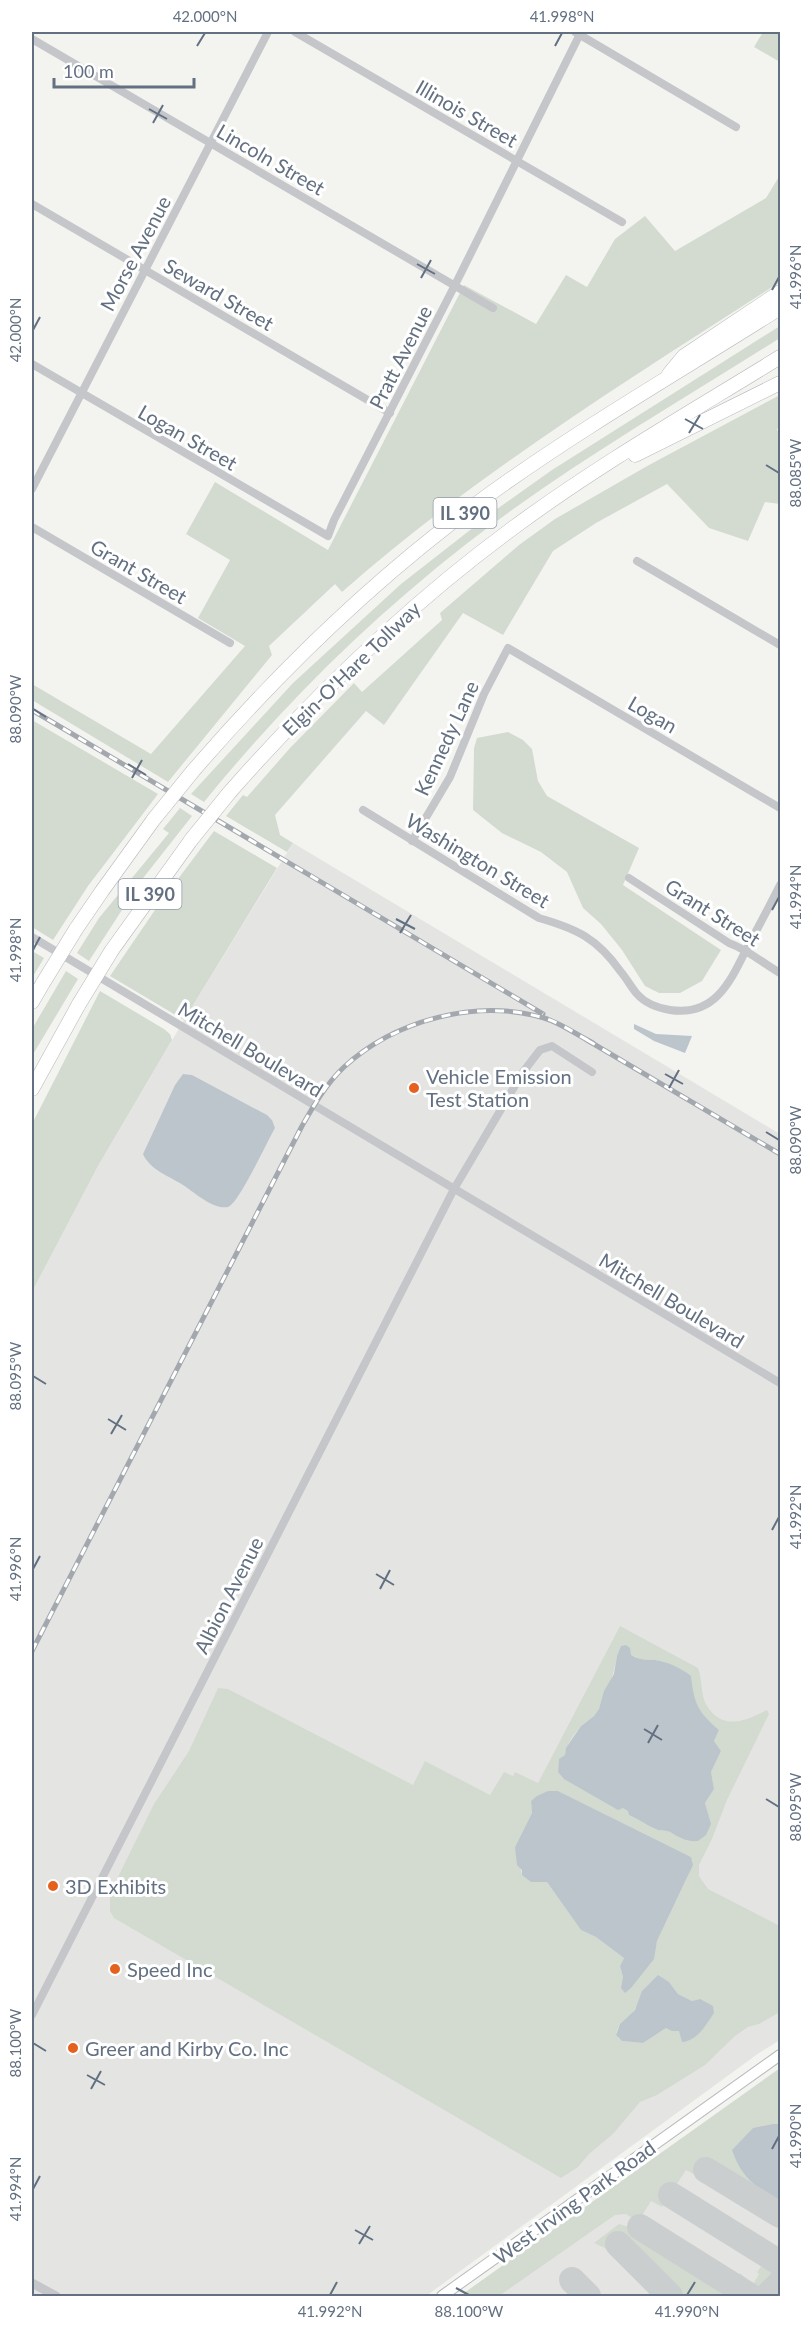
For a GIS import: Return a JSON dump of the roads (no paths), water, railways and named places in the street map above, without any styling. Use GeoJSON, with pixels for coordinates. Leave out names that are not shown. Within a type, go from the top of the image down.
{"type":"FeatureCollection","features":[{"type":"Feature","properties":{"kind":"highway"},"geometry":{"type":"LineString","coordinates":[[663,382],[684,356],[780,292]]}},
{"type":"Feature","properties":{"kind":"highway","name":"IL 390"},"geometry":{"type":"LineString","coordinates":[[32,1002],[76,929],[154,819],[193,771],[277,678],[326,630],[400,564],[487,496],[533,464],[780,308]]}},
{"type":"Feature","properties":{"kind":"highway","name":"Elgin-O'Hare Tollway"},"geometry":{"type":"LineString","coordinates":[[32,1089],[78,1004],[112,950],[191,840],[229,793],[314,700],[402,617],[514,527],[595,473],[780,357]]}},
{"type":"Feature","properties":{"kind":"highway"},"geometry":{"type":"LineString","coordinates":[[595,473],[659,445],[780,382]]}},
{"type":"Feature","properties":{"kind":"main road","name":"West Irving Park Road"},"geometry":{"type":"LineString","coordinates":[[442,2296],[780,2055]]}},
{"type":"Feature","properties":{"kind":"street","name":"Morse Avenue"},"geometry":{"type":"LineString","coordinates":[[32,489],[268,32]]}},
{"type":"Feature","properties":{"kind":"street","name":"Illinois Street"},"geometry":{"type":"LineString","coordinates":[[295,32],[622,222]]}},
{"type":"Feature","properties":{"kind":"street","name":"Pratt Avenue"},"geometry":{"type":"LineString","coordinates":[[328,536],[334,520],[455,285],[578,32]]}},
{"type":"Feature","properties":{"kind":"street"},"geometry":{"type":"LineString","coordinates":[[578,32],[736,127]]}},
{"type":"Feature","properties":{"kind":"street","name":"Lincoln Street"},"geometry":{"type":"LineString","coordinates":[[32,39],[493,308]]}},
{"type":"Feature","properties":{"kind":"street","name":"Seward Street"},"geometry":{"type":"LineString","coordinates":[[32,204],[390,413]]}},
{"type":"Feature","properties":{"kind":"street","name":"Logan Street"},"geometry":{"type":"LineString","coordinates":[[32,364],[328,536]]}},
{"type":"Feature","properties":{"kind":"street","name":"Grant Street"},"geometry":{"type":"LineString","coordinates":[[32,527],[230,643]]}},
{"type":"Feature","properties":{"kind":"street"},"geometry":{"type":"LineString","coordinates":[[637,561],[780,645]]}},
{"type":"Feature","properties":{"kind":"street","name":"Logan"},"geometry":{"type":"LineString","coordinates":[[508,648],[780,808]]}},
{"type":"Feature","properties":{"kind":"street","name":"Kennedy Lane"},"geometry":{"type":"LineString","coordinates":[[412,841],[450,777],[484,694],[508,648]]}},
{"type":"Feature","properties":{"kind":"street","name":"Washington Street"},"geometry":{"type":"LineString","coordinates":[[363,810],[539,918],[571,927],[592,940],[611,958],[639,996],[647,1002],[671,1010],[692,1009],[706,1005],[721,992],[747,949]]}},
{"type":"Feature","properties":{"kind":"street","name":"Grant Street"},"geometry":{"type":"LineString","coordinates":[[629,879],[729,943],[747,949],[756,959],[780,973]]}},
{"type":"Feature","properties":{"kind":"street"},"geometry":{"type":"LineString","coordinates":[[747,949],[780,885]]}},
{"type":"Feature","properties":{"kind":"street","name":"Mitchell Boulevard"},"geometry":{"type":"LineString","coordinates":[[32,937],[780,1383]]}},
{"type":"Feature","properties":{"kind":"street"},"geometry":{"type":"LineString","coordinates":[[454,1189],[523,1072],[540,1050],[552,1046],[592,1072]]}},
{"type":"Feature","properties":{"kind":"street","name":"Albion Avenue"},"geometry":{"type":"LineString","coordinates":[[32,2015],[454,1189]]}},
{"type":"Feature","properties":{"kind":"street"},"geometry":{"type":"LineString","coordinates":[[32,2283],[56,2296]]}},
{"type":"Feature","properties":{"kind":"railway"},"geometry":{"type":"LineString","coordinates":[[32,710],[543,1014]]}},
{"type":"Feature","properties":{"kind":"railway"},"geometry":{"type":"LineString","coordinates":[[32,1651],[302,1126],[332,1080],[364,1051],[387,1037],[438,1017],[465,1012],[518,1012],[544,1018],[593,1043]]}},
{"type":"Feature","properties":{"kind":"railway"},"geometry":{"type":"LineString","coordinates":[[587,1040],[780,1154]]}},
{"type":"Feature","properties":{"kind":"place","name":"Vehicle Emission Test Station"},"geometry":{"type":"Point","coordinates":[414,1088]}},
{"type":"Feature","properties":{"kind":"place","name":"3D Exhibits"},"geometry":{"type":"Point","coordinates":[53,1886]}},
{"type":"Feature","properties":{"kind":"place","name":"Speed Inc"},"geometry":{"type":"Point","coordinates":[115,1969]}},
{"type":"Feature","properties":{"kind":"place","name":"Greer and Kirby Co. Inc"},"geometry":{"type":"Point","coordinates":[73,2048]}}]}
